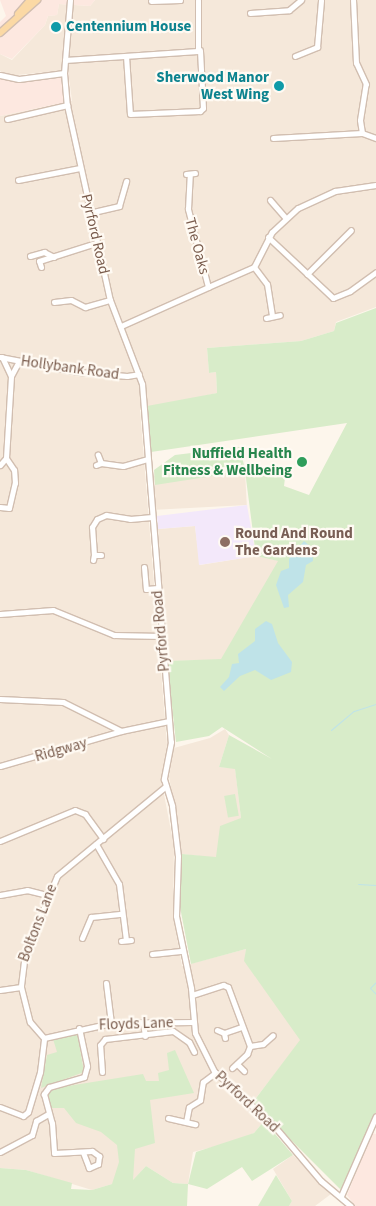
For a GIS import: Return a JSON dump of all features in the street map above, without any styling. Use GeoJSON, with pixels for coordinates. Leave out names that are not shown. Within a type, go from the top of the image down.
{"type":"FeatureCollection","features":[{"type":"Feature","properties":{"kind":"main road"},"geometry":{"type":"LineString","coordinates":[[15,19],[30,0]]}},
{"type":"Feature","properties":{"kind":"main road"},"geometry":{"type":"LineString","coordinates":[[0,33],[37,0]]}},
{"type":"Feature","properties":{"kind":"street","name":"Pyrford Road"},"geometry":{"type":"LineString","coordinates":[[70,0],[64,73],[68,105],[89,213],[110,300],[139,374],[169,721],[171,751],[165,772],[177,846],[175,906],[192,995],[193,1022],[200,1048],[215,1073],[275,1127],[314,1174],[351,1206]]}},
{"type":"Feature","properties":{"kind":"street"},"geometry":{"type":"LineString","coordinates":[[151,1],[180,0]]}},
{"type":"Feature","properties":{"kind":"street"},"geometry":{"type":"LineString","coordinates":[[126,56],[130,114],[200,111],[203,108],[198,0]]}},
{"type":"Feature","properties":{"kind":"street"},"geometry":{"type":"LineString","coordinates":[[250,12],[288,10],[301,0]]}},
{"type":"Feature","properties":{"kind":"street"},"geometry":{"type":"LineString","coordinates":[[295,56],[317,47],[321,0]]}},
{"type":"Feature","properties":{"kind":"street"},"geometry":{"type":"LineString","coordinates":[[353,0],[356,63],[366,84],[360,120],[362,133]]}},
{"type":"Feature","properties":{"kind":"street"},"geometry":{"type":"LineString","coordinates":[[65,60],[200,50]]}},
{"type":"Feature","properties":{"kind":"street"},"geometry":{"type":"LineString","coordinates":[[0,75],[20,79],[64,73]]}},
{"type":"Feature","properties":{"kind":"street"},"geometry":{"type":"LineString","coordinates":[[10,119],[68,105]]}},
{"type":"Feature","properties":{"kind":"street"},"geometry":{"type":"LineString","coordinates":[[273,138],[362,133],[376,138]]}},
{"type":"Feature","properties":{"kind":"street"},"geometry":{"type":"LineString","coordinates":[[18,180],[80,168]]}},
{"type":"Feature","properties":{"kind":"street","name":"The Oaks"},"geometry":{"type":"LineString","coordinates":[[190,174],[188,209],[208,288]]}},
{"type":"Feature","properties":{"kind":"street"},"geometry":{"type":"LineString","coordinates":[[89,213],[119,206],[122,182]]}},
{"type":"Feature","properties":{"kind":"street"},"geometry":{"type":"LineString","coordinates":[[272,316],[267,284],[254,267],[268,237],[285,218],[320,196],[376,185]]}},
{"type":"Feature","properties":{"kind":"street"},"geometry":{"type":"LineString","coordinates":[[270,200],[285,218]]}},
{"type":"Feature","properties":{"kind":"street"},"geometry":{"type":"LineString","coordinates":[[307,274],[351,230]]}},
{"type":"Feature","properties":{"kind":"street"},"geometry":{"type":"LineString","coordinates":[[268,237],[336,298],[376,272]]}},
{"type":"Feature","properties":{"kind":"street"},"geometry":{"type":"LineString","coordinates":[[41,267],[39,261],[96,243]]}},
{"type":"Feature","properties":{"kind":"street"},"geometry":{"type":"LineString","coordinates":[[30,256],[47,252],[54,257]]}},
{"type":"Feature","properties":{"kind":"street","name":"The Oaks"},"geometry":{"type":"LineString","coordinates":[[121,326],[254,267]]}},
{"type":"Feature","properties":{"kind":"street"},"geometry":{"type":"LineString","coordinates":[[57,304],[72,300],[85,307],[110,300]]}},
{"type":"Feature","properties":{"kind":"street"},"geometry":{"type":"LineString","coordinates":[[266,318],[280,315]]}},
{"type":"Feature","properties":{"kind":"street"},"geometry":{"type":"LineString","coordinates":[[1,357],[11,376]]}},
{"type":"Feature","properties":{"kind":"street","name":"Hollybank Road"},"geometry":{"type":"LineString","coordinates":[[1,357],[79,372],[127,376],[139,374]]}},
{"type":"Feature","properties":{"kind":"street"},"geometry":{"type":"LineString","coordinates":[[0,465],[6,458],[11,376],[19,361]]}},
{"type":"Feature","properties":{"kind":"street"},"geometry":{"type":"LineString","coordinates":[[98,455],[99,464],[123,466],[146,459]]}},
{"type":"Feature","properties":{"kind":"street"},"geometry":{"type":"LineString","coordinates":[[0,507],[10,508],[16,483],[14,470],[6,458]]}},
{"type":"Feature","properties":{"kind":"street"},"geometry":{"type":"LineString","coordinates":[[101,555],[94,557],[92,527],[97,519],[106,515],[126,519],[152,517]]}},
{"type":"Feature","properties":{"kind":"street"},"geometry":{"type":"LineString","coordinates":[[144,567],[146,588],[158,588]]}},
{"type":"Feature","properties":{"kind":"street"},"geometry":{"type":"LineString","coordinates":[[0,614],[54,610],[114,634],[162,636]]}},
{"type":"Feature","properties":{"kind":"street","name":"Ridgway"},"geometry":{"type":"LineString","coordinates":[[0,699],[63,702],[121,731]]}},
{"type":"Feature","properties":{"kind":"street","name":"Ridgway"},"geometry":{"type":"LineString","coordinates":[[0,766],[121,731],[169,721]]}},
{"type":"Feature","properties":{"kind":"street","name":"Boltons Lane"},"geometry":{"type":"LineString","coordinates":[[47,1038],[30,1022],[21,988],[22,962],[47,895],[65,866],[103,839],[166,786]]}},
{"type":"Feature","properties":{"kind":"street"},"geometry":{"type":"LineString","coordinates":[[0,841],[75,810],[85,814],[103,839]]}},
{"type":"Feature","properties":{"kind":"street"},"geometry":{"type":"LineString","coordinates":[[96,844],[114,872],[126,940]]}},
{"type":"Feature","properties":{"kind":"street"},"geometry":{"type":"LineString","coordinates":[[0,895],[27,890],[47,895]]}},
{"type":"Feature","properties":{"kind":"street"},"geometry":{"type":"LineString","coordinates":[[82,938],[91,917],[122,914]]}},
{"type":"Feature","properties":{"kind":"street"},"geometry":{"type":"LineString","coordinates":[[152,954],[183,951]]}},
{"type":"Feature","properties":{"kind":"street"},"geometry":{"type":"LineString","coordinates":[[106,983],[111,1023]]}},
{"type":"Feature","properties":{"kind":"street"},"geometry":{"type":"LineString","coordinates":[[192,995],[226,985],[238,1006],[241,1027],[250,1046]]}},
{"type":"Feature","properties":{"kind":"street"},"geometry":{"type":"LineString","coordinates":[[0,990],[21,988]]}},
{"type":"Feature","properties":{"kind":"street"},"geometry":{"type":"LineString","coordinates":[[143,1022],[145,1036]]}},
{"type":"Feature","properties":{"kind":"street","name":"Floyds Lane"},"geometry":{"type":"LineString","coordinates":[[47,1038],[78,1028],[111,1023],[193,1022]]}},
{"type":"Feature","properties":{"kind":"street"},"geometry":{"type":"LineString","coordinates":[[217,1030],[224,1036],[241,1027]]}},
{"type":"Feature","properties":{"kind":"street"},"geometry":{"type":"LineString","coordinates":[[78,1028],[86,1072],[78,1081],[46,1090],[48,1114],[52,1123],[54,1153],[83,1152]]}},
{"type":"Feature","properties":{"kind":"street"},"geometry":{"type":"LineString","coordinates":[[102,1072],[102,1040],[174,1031],[189,1042],[194,1052]]}},
{"type":"Feature","properties":{"kind":"street"},"geometry":{"type":"LineString","coordinates":[[0,1107],[26,1115],[40,1072],[47,1038]]}},
{"type":"Feature","properties":{"kind":"street"},"geometry":{"type":"LineString","coordinates":[[232,1068],[250,1046],[272,1038]]}},
{"type":"Feature","properties":{"kind":"street"},"geometry":{"type":"LineString","coordinates":[[237,1064],[244,1070]]}},
{"type":"Feature","properties":{"kind":"street"},"geometry":{"type":"LineString","coordinates":[[186,1122],[189,1107],[200,1100],[203,1082],[215,1073]]}},
{"type":"Feature","properties":{"kind":"street"},"geometry":{"type":"LineString","coordinates":[[0,1152],[32,1136],[36,1120],[48,1114]]}},
{"type":"Feature","properties":{"kind":"street"},"geometry":{"type":"LineString","coordinates":[[341,1196],[376,1116]]}},
{"type":"Feature","properties":{"kind":"street"},"geometry":{"type":"LineString","coordinates":[[168,1118],[195,1124]]}},
{"type":"Feature","properties":{"kind":"shaded area"},"geometry":{"type":"Polygon","coordinates":[[[0,0],[95,0],[90,6],[59,4],[57,15],[48,16],[45,25],[12,59],[0,54],[0,22],[6,16],[0,0]]]}},
{"type":"Feature","properties":{"kind":"shaded area"},"geometry":{"type":"Polygon","coordinates":[[[95,0],[376,0],[376,307],[336,322],[334,331],[301,341],[207,348],[209,373],[216,372],[217,393],[140,410],[167,745],[161,779],[174,846],[173,916],[182,966],[246,949],[245,961],[301,1040],[249,1107],[264,1121],[254,1133],[233,1142],[193,1152],[188,1184],[173,1183],[146,1166],[128,1186],[112,1184],[92,1190],[26,1170],[0,1168],[0,116],[72,101],[68,70],[6,76],[0,71],[0,54],[12,60],[45,25],[48,16],[57,15],[59,4],[90,6],[95,0]]]}},
{"type":"Feature","properties":{"kind":"shaded area"},"geometry":{"type":"Polygon","coordinates":[[[68,71],[71,101],[0,116],[0,72],[18,78],[68,71]]]}},
{"type":"Feature","properties":{"kind":"shaded area"},"geometry":{"type":"Polygon","coordinates":[[[245,471],[247,505],[156,510],[154,476],[245,471]]]}},
{"type":"Feature","properties":{"kind":"shaded area","name":"Round And Round The Gardens"},"geometry":{"type":"Polygon","coordinates":[[[247,505],[256,556],[199,565],[195,526],[158,529],[157,516],[247,505]]]}},
{"type":"Feature","properties":{"kind":"shaded area"},"geometry":{"type":"Polygon","coordinates":[[[195,526],[200,565],[256,556],[279,561],[221,660],[167,661],[158,529],[195,526]]]}},
{"type":"Feature","properties":{"kind":"shaded area"},"geometry":{"type":"Polygon","coordinates":[[[225,729],[229,735],[219,767],[235,768],[241,818],[216,858],[182,854],[169,776],[174,748],[210,738],[225,729]]]}},
{"type":"Feature","properties":{"kind":"shaded area"},"geometry":{"type":"Polygon","coordinates":[[[372,1133],[376,1134],[376,1206],[355,1206],[347,1195],[372,1133]]]}},
{"type":"Feature","properties":{"kind":"shaded area"},"geometry":{"type":"Polygon","coordinates":[[[293,1155],[331,1194],[315,1206],[289,1206],[292,1201],[273,1169],[293,1155]]]}},
{"type":"Feature","properties":{"kind":"green space"},"geometry":{"type":"Polygon","coordinates":[[[376,308],[376,1113],[341,1190],[253,1102],[300,1040],[244,961],[246,949],[191,964],[180,907],[182,854],[216,857],[220,826],[241,818],[235,769],[219,767],[229,735],[272,759],[222,727],[209,736],[176,742],[167,661],[221,659],[278,561],[256,556],[245,471],[155,485],[154,470],[175,455],[240,447],[245,470],[272,467],[286,470],[284,486],[309,495],[347,423],[151,452],[147,406],[217,393],[216,372],[209,373],[207,348],[301,341],[334,331],[336,323],[376,308]]]}},
{"type":"Feature","properties":{"kind":"green space"},"geometry":{"type":"Polygon","coordinates":[[[235,794],[239,816],[228,818],[224,796],[235,794]]]}},
{"type":"Feature","properties":{"kind":"green space"},"geometry":{"type":"Polygon","coordinates":[[[77,1031],[84,1072],[41,1088],[47,1055],[57,1052],[53,1039],[77,1031]]]}},
{"type":"Feature","properties":{"kind":"green space"},"geometry":{"type":"Polygon","coordinates":[[[175,1050],[194,1093],[150,1100],[155,1143],[135,1149],[133,1180],[146,1166],[173,1183],[188,1184],[187,1206],[0,1206],[0,1168],[26,1170],[72,1183],[71,1189],[92,1190],[112,1184],[119,1162],[117,1145],[101,1132],[76,1123],[64,1108],[49,1108],[49,1089],[143,1074],[146,1081],[159,1081],[158,1073],[169,1070],[167,1053],[175,1050]]]}},
{"type":"Feature","properties":{"kind":"green space"},"geometry":{"type":"Polygon","coordinates":[[[264,1121],[293,1155],[252,1181],[242,1167],[207,1189],[188,1184],[196,1152],[254,1133],[264,1121]]]}},
{"type":"Feature","properties":{"kind":"green space"},"geometry":{"type":"Polygon","coordinates":[[[276,1175],[292,1201],[289,1206],[258,1206],[276,1175]]]}},
{"type":"Feature","properties":{"kind":"water"},"geometry":{"type":"Polygon","coordinates":[[[304,541],[312,548],[313,561],[306,565],[303,582],[288,595],[289,607],[284,608],[276,585],[281,571],[289,568],[289,559],[304,541]]]}},
{"type":"Feature","properties":{"kind":"water"},"geometry":{"type":"Polygon","coordinates":[[[266,621],[272,624],[278,643],[292,662],[291,672],[271,680],[255,670],[240,676],[224,691],[220,687],[229,677],[232,664],[239,663],[238,654],[255,641],[255,629],[266,621]]]}},
{"type":"Feature","properties":{"kind":"waterway"},"geometry":{"type":"LineString","coordinates":[[331,730],[354,711],[376,704]]}},
{"type":"Feature","properties":{"kind":"waterway"},"geometry":{"type":"LineString","coordinates":[[358,884],[376,885]]}},
{"type":"Feature","properties":{"kind":"waterway"},"geometry":{"type":"LineString","coordinates":[[376,982],[370,988],[376,994]]}},
{"type":"Feature","properties":{"kind":"place","name":"Centennium House"},"geometry":{"type":"Point","coordinates":[56,27]}},
{"type":"Feature","properties":{"kind":"place","name":"Sherwood Manor West Wing"},"geometry":{"type":"Point","coordinates":[279,86]}},
{"type":"Feature","properties":{"kind":"place","name":"Nuffield Health Fitness & Wellbeing"},"geometry":{"type":"Point","coordinates":[302,462]}},
{"type":"Feature","properties":{"kind":"place","name":"Round And Round The Gardens"},"geometry":{"type":"Point","coordinates":[225,542]}}]}
